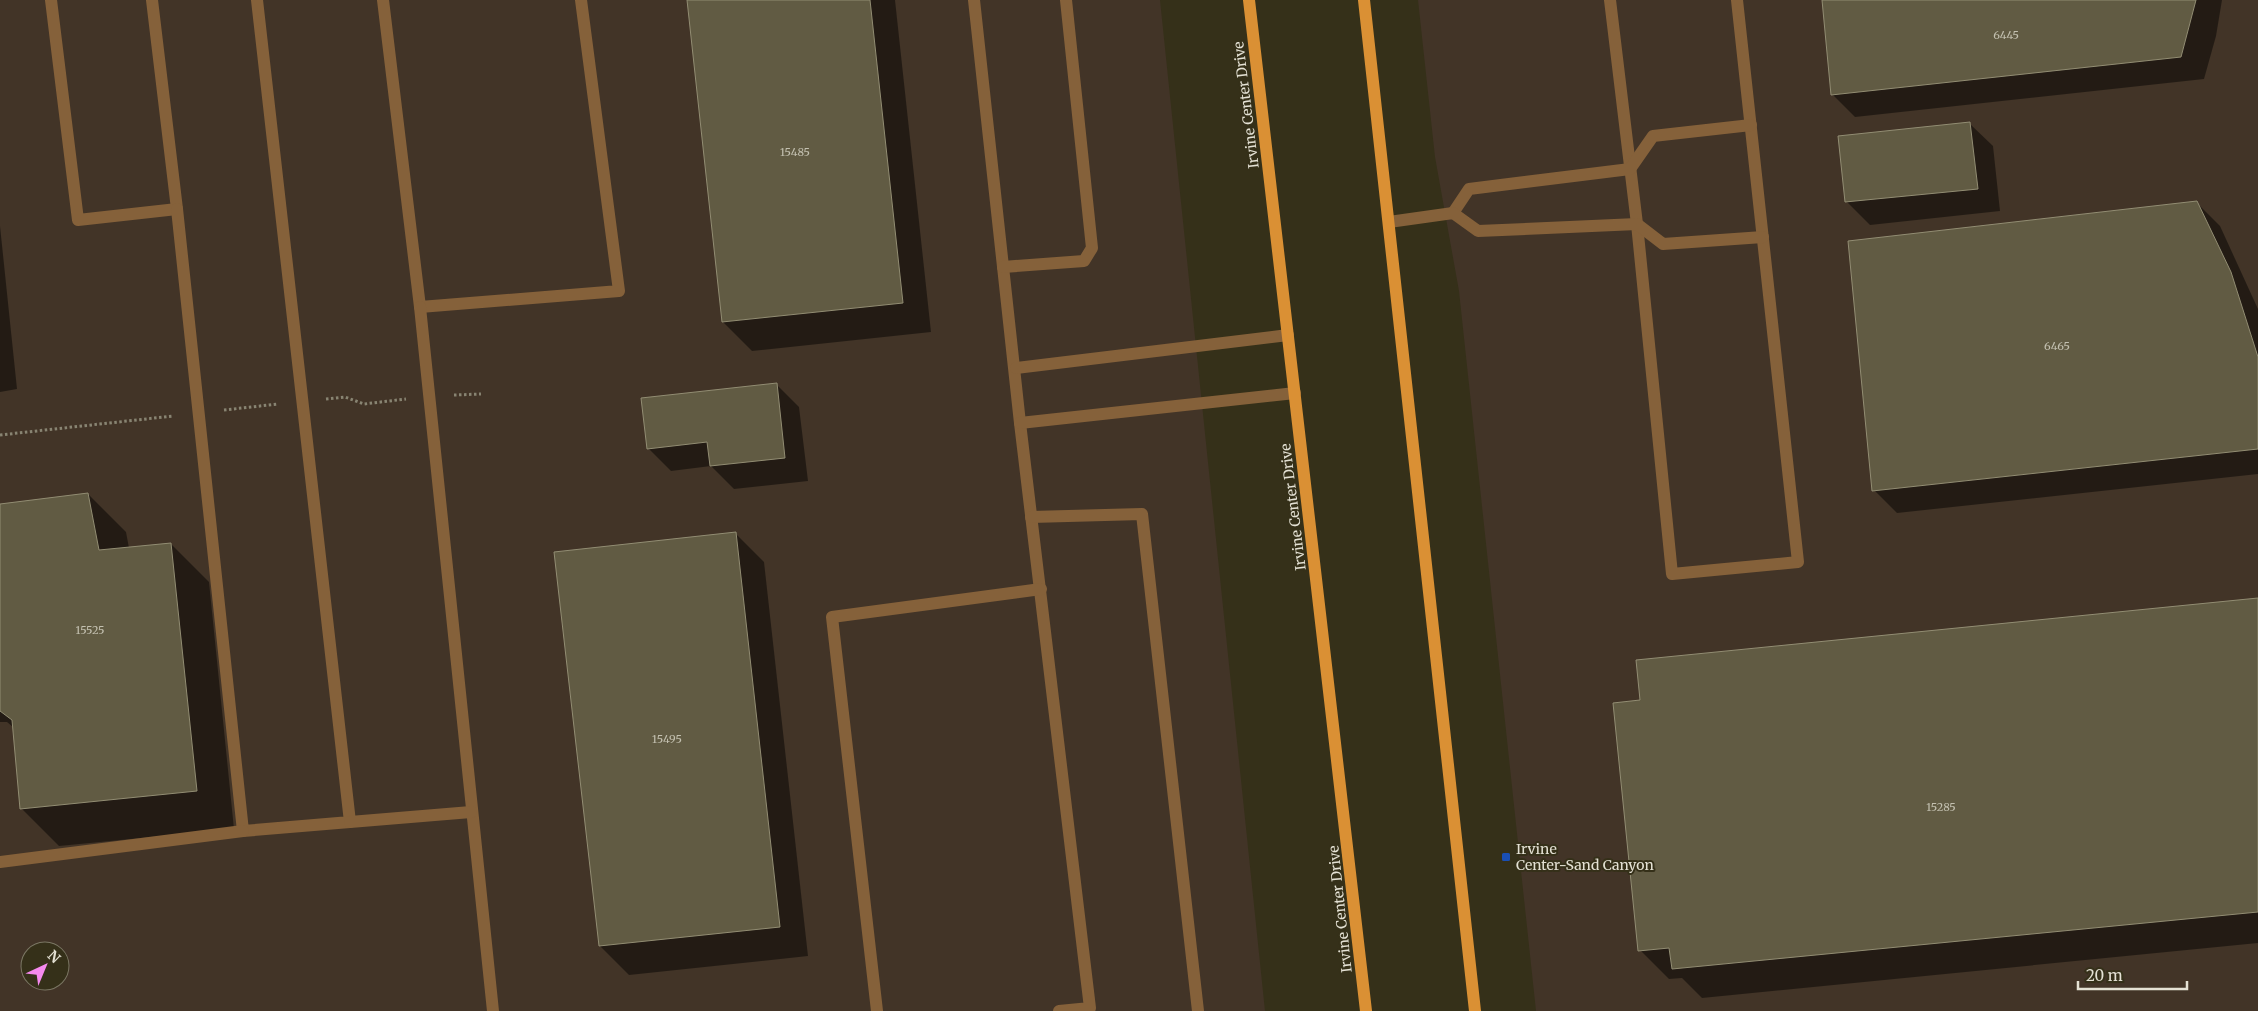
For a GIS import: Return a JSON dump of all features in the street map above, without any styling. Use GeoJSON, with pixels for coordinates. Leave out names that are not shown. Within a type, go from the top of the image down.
{"type":"FeatureCollection","features":[{"type":"Feature","properties":{"kind":"main road","name":"Irvine Center Drive"},"geometry":{"type":"LineString","coordinates":[[1249,0],[1366,1011]]}},
{"type":"Feature","properties":{"kind":"main road"},"geometry":{"type":"LineString","coordinates":[[1364,0],[1475,1011]]}},
{"type":"Feature","properties":{"kind":"lane"},"geometry":{"type":"LineString","coordinates":[[52,0],[78,220],[177,209]]}},
{"type":"Feature","properties":{"kind":"lane"},"geometry":{"type":"LineString","coordinates":[[152,0],[177,209],[243,831]]}},
{"type":"Feature","properties":{"kind":"lane"},"geometry":{"type":"LineString","coordinates":[[257,0],[350,822]]}},
{"type":"Feature","properties":{"kind":"lane"},"geometry":{"type":"LineString","coordinates":[[382,0],[420,307],[493,1011]]}},
{"type":"Feature","properties":{"kind":"lane"},"geometry":{"type":"LineString","coordinates":[[420,307],[619,291],[581,0]]}},
{"type":"Feature","properties":{"kind":"lane"},"geometry":{"type":"LineString","coordinates":[[974,0],[1016,368],[1020,423],[1090,1009],[1059,1011]]}},
{"type":"Feature","properties":{"kind":"lane"},"geometry":{"type":"LineString","coordinates":[[1003,267],[1084,261],[1092,248],[1066,0]]}},
{"type":"Feature","properties":{"kind":"lane"},"geometry":{"type":"LineString","coordinates":[[1610,0],[1637,224],[1672,574],[1798,562],[1737,0]]}},
{"type":"Feature","properties":{"kind":"lane"},"geometry":{"type":"LineString","coordinates":[[1389,222],[1453,212],[1470,189],[1630,169],[1653,136],[1751,125]]}},
{"type":"Feature","properties":{"kind":"lane"},"geometry":{"type":"LineString","coordinates":[[1453,212],[1478,231],[1637,224],[1664,244],[1763,237]]}},
{"type":"Feature","properties":{"kind":"lane"},"geometry":{"type":"LineString","coordinates":[[1016,368],[1288,335]]}},
{"type":"Feature","properties":{"kind":"lane"},"geometry":{"type":"LineString","coordinates":[[1020,423],[1295,394]]}},
{"type":"Feature","properties":{"kind":"lane"},"geometry":{"type":"LineString","coordinates":[[1031,517],[1142,514],[1198,1011]]}},
{"type":"Feature","properties":{"kind":"lane"},"geometry":{"type":"LineString","coordinates":[[877,1011],[832,617],[1041,589]]}},
{"type":"Feature","properties":{"kind":"lane"},"geometry":{"type":"LineString","coordinates":[[0,862],[243,831],[471,812]]}},
{"type":"Feature","properties":{"kind":"path"},"geometry":{"type":"LineString","coordinates":[[0,435],[345,397],[364,404],[481,394]]}},
{"type":"Feature","properties":{"kind":"shaded area"},"geometry":{"type":"Polygon","coordinates":[[[0,0],[1160,0],[1265,1011],[0,1011],[0,0]]]}},
{"type":"Feature","properties":{"kind":"shaded area"},"geometry":{"type":"Polygon","coordinates":[[[1418,0],[2258,0],[2258,1011],[1536,1011],[1459,291],[1435,157],[1418,0]]]}},
{"type":"Feature","properties":{"kind":"building"},"geometry":{"type":"Polygon","coordinates":[[[687,0],[870,0],[903,303],[722,322],[687,0]]]}},
{"type":"Feature","properties":{"kind":"building"},"geometry":{"type":"Polygon","coordinates":[[[1822,0],[2196,0],[2181,57],[1831,95],[1822,0]]]}},
{"type":"Feature","properties":{"kind":"building"},"geometry":{"type":"Polygon","coordinates":[[[1970,122],[1978,189],[1845,202],[1838,136],[1970,122]]]}},
{"type":"Feature","properties":{"kind":"building"},"geometry":{"type":"Polygon","coordinates":[[[2197,201],[2231,272],[2258,357],[2258,449],[1872,491],[1848,241],[2197,201]]]}},
{"type":"Feature","properties":{"kind":"building"},"geometry":{"type":"Polygon","coordinates":[[[777,383],[785,458],[710,466],[707,442],[647,449],[641,398],[777,383]]]}},
{"type":"Feature","properties":{"kind":"building"},"geometry":{"type":"Polygon","coordinates":[[[88,493],[99,550],[171,543],[197,791],[20,809],[12,720],[0,711],[0,504],[88,493]]]}},
{"type":"Feature","properties":{"kind":"building"},"geometry":{"type":"Polygon","coordinates":[[[736,532],[780,927],[599,946],[554,552],[736,532]]]}},
{"type":"Feature","properties":{"kind":"building"},"geometry":{"type":"Polygon","coordinates":[[[2258,598],[2258,912],[1672,969],[1669,948],[1638,951],[1613,703],[1640,700],[1636,660],[2258,598]]]}},
{"type":"Feature","properties":{"kind":"place","name":"Irvine Center-Sand Canyon"},"geometry":{"type":"Point","coordinates":[1506,857]}}]}
